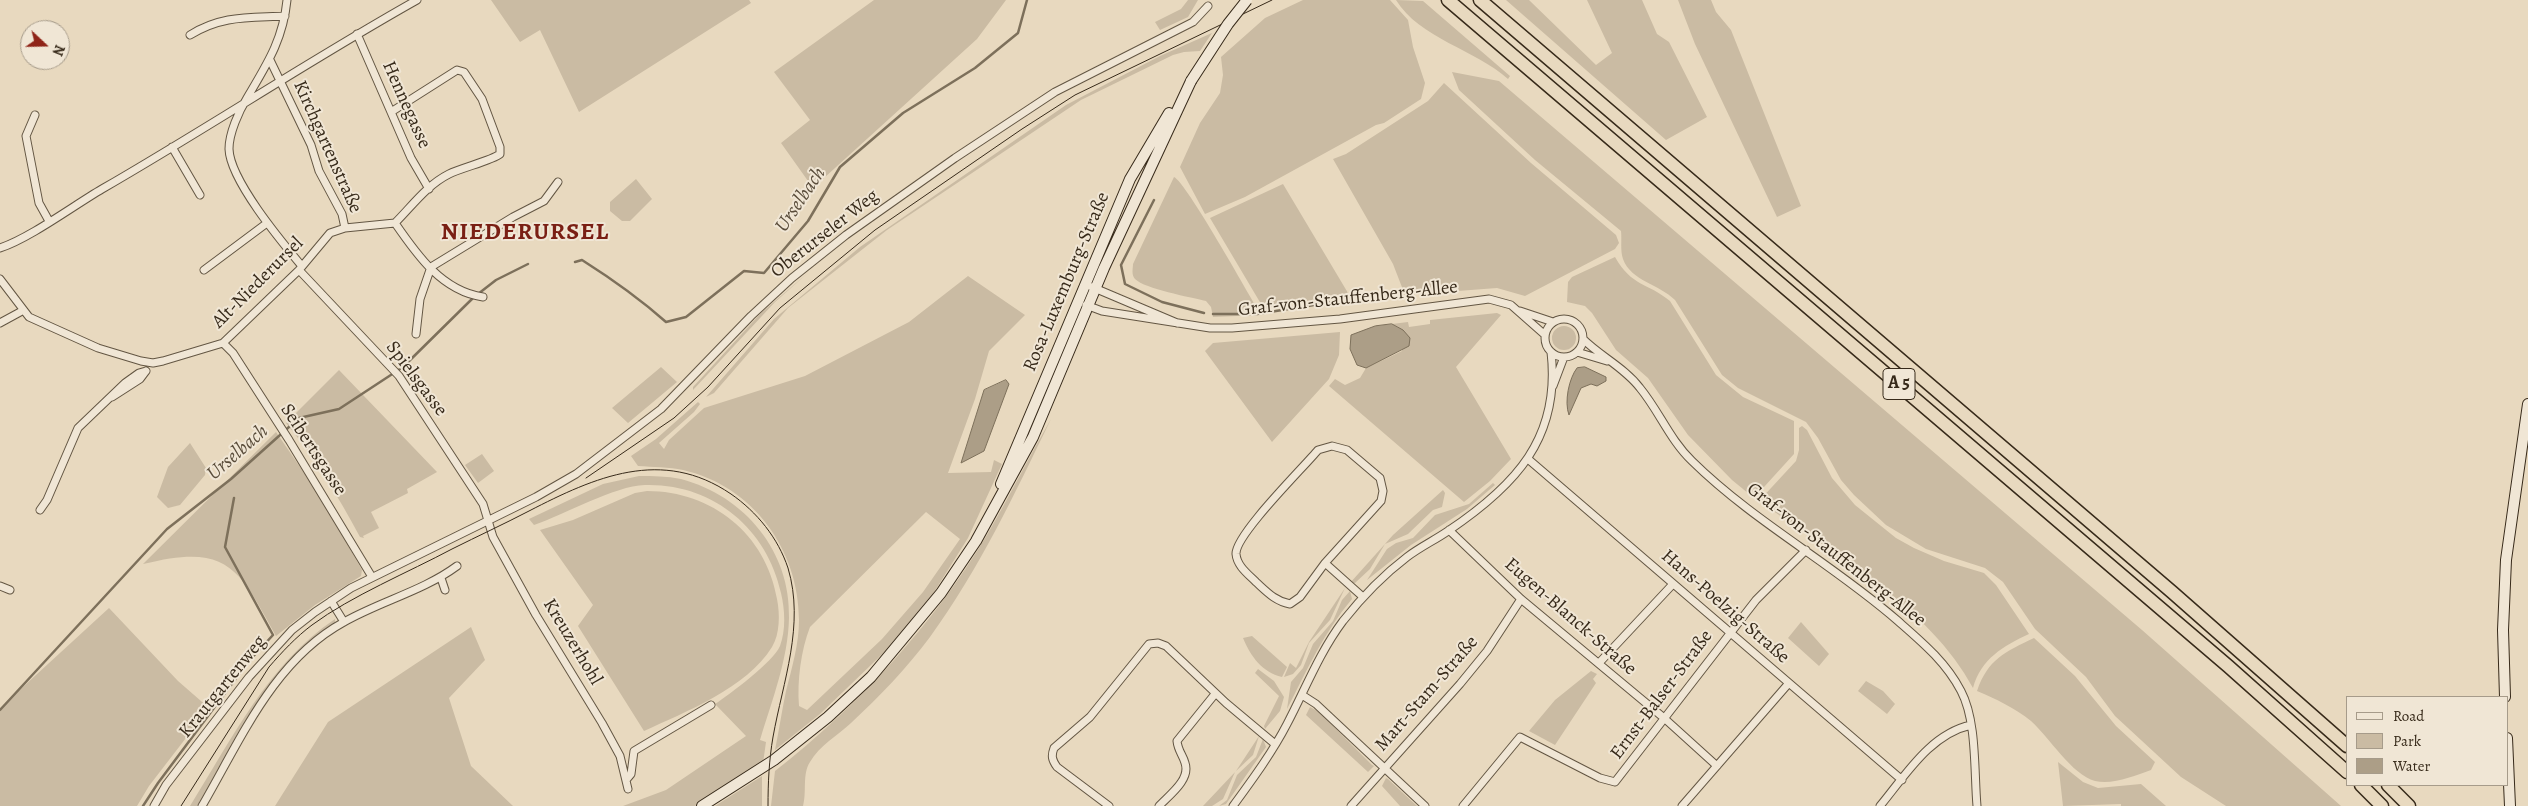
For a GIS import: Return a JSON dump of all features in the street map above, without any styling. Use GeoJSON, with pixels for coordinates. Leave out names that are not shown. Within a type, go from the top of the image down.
{"type":"FeatureCollection","features":[{"type":"Feature","properties":{"kind":"highway","name":"A 5"},"geometry":{"type":"LineString","coordinates":[[1448,0],[2221,660],[2346,771]]}},
{"type":"Feature","properties":{"kind":"highway","name":"A 5"},"geometry":{"type":"LineString","coordinates":[[1480,0],[2179,598],[2346,745]]}},
{"type":"Feature","properties":{"kind":"highway"},"geometry":{"type":"LineString","coordinates":[[2361,786],[2382,806]]}},
{"type":"Feature","properties":{"kind":"highway"},"geometry":{"type":"LineString","coordinates":[[2389,786],[2409,806]]}},
{"type":"Feature","properties":{"kind":"main road","name":"Rosa-Luxemburg-Straße"},"geometry":{"type":"LineString","coordinates":[[993,506],[1020,433],[1130,179],[1228,24],[1247,0]]}},
{"type":"Feature","properties":{"kind":"main road","name":"Rosa-Luxemburg-Straße"},"geometry":{"type":"LineString","coordinates":[[702,806],[774,760],[828,717],[870,677],[941,593],[976,540],[1032,437],[1096,287],[1191,81]]}},
{"type":"Feature","properties":{"kind":"main road"},"geometry":{"type":"LineString","coordinates":[[2505,696],[2503,630],[2506,560],[2528,404]]}},
{"type":"Feature","properties":{"kind":"main road"},"geometry":{"type":"LineString","coordinates":[[2508,761],[2510,806]]}},
{"type":"Feature","properties":{"kind":"street","name":"Spielsgasse"},"geometry":{"type":"LineString","coordinates":[[287,0],[285,16],[276,48],[245,101],[233,130],[230,149],[234,170],[267,223],[300,268],[399,376],[483,504],[486,521]]}},
{"type":"Feature","properties":{"kind":"street"},"geometry":{"type":"LineString","coordinates":[[0,248],[49,221],[172,147],[280,79],[417,0]]}},
{"type":"Feature","properties":{"kind":"street","name":"Oberurseler Weg"},"geometry":{"type":"LineString","coordinates":[[486,521],[555,487],[655,414],[685,387],[757,310],[792,278],[853,230],[955,158],[1055,92],[1193,22],[1208,6]]}},
{"type":"Feature","properties":{"kind":"street"},"geometry":{"type":"LineString","coordinates":[[190,36],[208,24],[248,16],[285,16]]}},
{"type":"Feature","properties":{"kind":"street","name":"Hennegasse"},"geometry":{"type":"LineString","coordinates":[[357,34],[411,158],[429,189]]}},
{"type":"Feature","properties":{"kind":"street","name":"Kirchgartenstraße"},"geometry":{"type":"LineString","coordinates":[[270,60],[311,145],[319,171],[342,214],[344,228]]}},
{"type":"Feature","properties":{"kind":"street"},"geometry":{"type":"LineString","coordinates":[[390,112],[457,70],[464,72],[482,99],[500,147],[500,154],[448,174],[429,189],[394,223],[414,250],[441,279],[467,295],[483,297]]}},
{"type":"Feature","properties":{"kind":"street"},"geometry":{"type":"LineString","coordinates":[[35,115],[26,136],[39,203],[49,221]]}},
{"type":"Feature","properties":{"kind":"street"},"geometry":{"type":"LineString","coordinates":[[172,147],[200,196]]}},
{"type":"Feature","properties":{"kind":"street"},"geometry":{"type":"LineString","coordinates":[[416,334],[420,299],[431,267],[513,217],[544,201],[558,182]]}},
{"type":"Feature","properties":{"kind":"street"},"geometry":{"type":"LineString","coordinates":[[204,270],[267,223]]}},
{"type":"Feature","properties":{"kind":"street","name":"Alt-Niederursel"},"geometry":{"type":"LineString","coordinates":[[153,363],[223,343],[300,268],[330,232],[344,228],[394,223]]}},
{"type":"Feature","properties":{"kind":"street"},"geometry":{"type":"LineString","coordinates":[[0,279],[28,317],[98,348],[153,363],[146,371],[139,372],[125,383],[112,397],[91,413],[78,428],[47,500],[40,510]]}},
{"type":"Feature","properties":{"kind":"street"},"geometry":{"type":"LineString","coordinates":[[1088,306],[1083,300],[1081,290],[1089,286],[1096,287]]}},
{"type":"Feature","properties":{"kind":"street","name":"Graf-von-Stauffenberg-Allee"},"geometry":{"type":"LineString","coordinates":[[1096,287],[1177,323]]}},
{"type":"Feature","properties":{"kind":"street","name":"Graf-von-Stauffenberg-Allee"},"geometry":{"type":"LineString","coordinates":[[1088,306],[1102,311],[1177,323],[1232,328],[1340,319],[1489,299],[1503,301],[1519,311],[1545,335],[1546,345],[1551,352],[1552,389]]}},
{"type":"Feature","properties":{"kind":"street"},"geometry":{"type":"LineString","coordinates":[[0,323],[22,311]]}},
{"type":"Feature","properties":{"kind":"street","name":"Graf-von-Stauffenberg-Allee"},"geometry":{"type":"LineString","coordinates":[[1519,311],[1553,322],[1565,319],[1572,321],[1582,331],[1583,338],[1639,387],[1670,435],[1692,462],[1762,519],[1878,603],[1940,659],[1962,692],[1971,725],[1977,806]]}},
{"type":"Feature","properties":{"kind":"street"},"geometry":{"type":"LineString","coordinates":[[1545,335],[1547,328],[1553,322]]}},
{"type":"Feature","properties":{"kind":"street"},"geometry":{"type":"LineString","coordinates":[[1551,352],[1564,357],[1577,352],[1583,338]]}},
{"type":"Feature","properties":{"kind":"street","name":"Seibertsgasse"},"geometry":{"type":"LineString","coordinates":[[223,343],[233,353],[289,440],[372,577]]}},
{"type":"Feature","properties":{"kind":"street","name":"Graf-von-Stauffenberg-Allee"},"geometry":{"type":"LineString","coordinates":[[1577,352],[1610,362]]}},
{"type":"Feature","properties":{"kind":"street"},"geometry":{"type":"LineString","coordinates":[[1233,806],[1275,744],[1302,695],[1324,648],[1363,597],[1382,577],[1402,561],[1448,530],[1492,496],[1528,459],[1546,424],[1552,389],[1564,357]]}},
{"type":"Feature","properties":{"kind":"street"},"geometry":{"type":"LineString","coordinates":[[1332,446],[1347,450],[1380,478],[1383,490],[1381,501],[1325,563],[1300,597],[1290,604],[1278,602],[1242,568],[1236,556],[1237,544],[1250,527],[1318,450],[1332,446]]}},
{"type":"Feature","properties":{"kind":"street","name":"Hans-Poelzig-Straße"},"geometry":{"type":"LineString","coordinates":[[1528,459],[1902,780]]}},
{"type":"Feature","properties":{"kind":"street","name":"Krautgartenweg"},"geometry":{"type":"LineString","coordinates":[[154,806],[166,785],[211,724],[292,630],[331,601],[372,577],[486,521]]}},
{"type":"Feature","properties":{"kind":"street","name":"Kreuzerhohl"},"geometry":{"type":"LineString","coordinates":[[486,521],[489,531],[536,616],[602,722],[620,756],[628,789]]}},
{"type":"Feature","properties":{"kind":"street","name":"Eugen-Blanck-Straße"},"geometry":{"type":"LineString","coordinates":[[1448,530],[1521,599],[1664,718],[1717,766]]}},
{"type":"Feature","properties":{"kind":"street","name":"Ernst-Balser-Straße"},"geometry":{"type":"LineString","coordinates":[[1463,806],[1520,737],[1600,778],[1615,782],[1729,632],[1756,600],[1806,550]]}},
{"type":"Feature","properties":{"kind":"street"},"geometry":{"type":"LineString","coordinates":[[1325,563],[1363,597]]}},
{"type":"Feature","properties":{"kind":"street","name":"Krautgartenweg"},"geometry":{"type":"LineString","coordinates":[[202,806],[272,686],[314,643],[344,622],[441,578],[456,566]]}},
{"type":"Feature","properties":{"kind":"street"},"geometry":{"type":"LineString","coordinates":[[441,578],[445,590]]}},
{"type":"Feature","properties":{"kind":"street"},"geometry":{"type":"LineString","coordinates":[[1599,663],[1673,584]]}},
{"type":"Feature","properties":{"kind":"street"},"geometry":{"type":"LineString","coordinates":[[0,586],[10,590]]}},
{"type":"Feature","properties":{"kind":"street","name":"Mart-Stam-Straße"},"geometry":{"type":"LineString","coordinates":[[1352,806],[1487,651],[1521,599]]}},
{"type":"Feature","properties":{"kind":"street"},"geometry":{"type":"LineString","coordinates":[[331,601],[344,622]]}},
{"type":"Feature","properties":{"kind":"street"},"geometry":{"type":"LineString","coordinates":[[1109,806],[1057,767],[1052,760],[1052,754],[1054,748],[1090,717],[1140,652],[1149,644],[1158,643],[1166,646],[1215,694],[1275,744]]}},
{"type":"Feature","properties":{"kind":"street"},"geometry":{"type":"LineString","coordinates":[[1682,806],[1789,683]]}},
{"type":"Feature","properties":{"kind":"street"},"geometry":{"type":"LineString","coordinates":[[1159,806],[1181,782],[1186,772],[1186,763],[1180,755],[1177,741],[1215,694]]}},
{"type":"Feature","properties":{"kind":"street"},"geometry":{"type":"LineString","coordinates":[[1302,695],[1316,704],[1383,769],[1425,806]]}},
{"type":"Feature","properties":{"kind":"street","name":"Kreuzerhohl"},"geometry":{"type":"LineString","coordinates":[[626,780],[631,774],[634,751],[710,705]]}},
{"type":"Feature","properties":{"kind":"street"},"geometry":{"type":"LineString","coordinates":[[1880,806],[1927,750],[1945,734],[1971,725]]}},
{"type":"Feature","properties":{"kind":"green space"},"geometry":{"type":"Polygon","coordinates":[[[491,0],[749,0],[751,3],[579,112],[540,30],[520,42],[491,0]]]}},
{"type":"Feature","properties":{"kind":"green space"},"geometry":{"type":"Polygon","coordinates":[[[874,0],[1006,0],[977,39],[813,188],[781,143],[810,120],[774,72],[874,0]]]}},
{"type":"Feature","properties":{"kind":"green space"},"geometry":{"type":"Polygon","coordinates":[[[1188,0],[1198,0],[1188,17],[1160,30],[1155,22],[1181,9],[1188,0]]]}},
{"type":"Feature","properties":{"kind":"green space"},"geometry":{"type":"Polygon","coordinates":[[[1303,0],[1390,0],[1408,20],[1413,47],[1425,83],[1421,99],[1384,123],[1376,125],[1245,197],[1205,214],[1180,167],[1200,123],[1220,93],[1223,75],[1221,57],[1265,18],[1303,0]]]}},
{"type":"Feature","properties":{"kind":"green space"},"geometry":{"type":"Polygon","coordinates":[[[1396,0],[1423,1],[1510,76],[1508,79],[1480,60],[1433,34],[1406,13],[1396,0]]]}},
{"type":"Feature","properties":{"kind":"green space"},"geometry":{"type":"Polygon","coordinates":[[[1506,0],[1529,0],[1596,65],[1612,53],[1587,0],[1642,0],[1657,34],[1669,42],[1707,117],[1666,140],[1506,0]]]}},
{"type":"Feature","properties":{"kind":"green space"},"geometry":{"type":"Polygon","coordinates":[[[1678,0],[1711,0],[1716,12],[1731,30],[1801,206],[1777,217],[1695,44],[1678,0]]]}},
{"type":"Feature","properties":{"kind":"green space"},"geometry":{"type":"Polygon","coordinates":[[[1212,33],[1200,51],[1173,55],[1081,100],[887,230],[788,308],[714,393],[706,397],[774,319],[860,247],[1066,105],[1160,56],[1212,33]]]}},
{"type":"Feature","properties":{"kind":"green space"},"geometry":{"type":"Polygon","coordinates":[[[1452,72],[1499,81],[2142,630],[2341,806],[2226,806],[2181,777],[2115,716],[2086,677],[2035,629],[2003,582],[1985,568],[1926,549],[1886,525],[1841,480],[1818,438],[1806,422],[1738,388],[1722,375],[1675,300],[1639,277],[1627,266],[1622,256],[1621,231],[1535,160],[1459,90],[1452,72]]]}},
{"type":"Feature","properties":{"kind":"green space"},"geometry":{"type":"Polygon","coordinates":[[[1444,83],[1531,163],[1616,235],[1619,243],[1615,249],[1525,296],[1497,288],[1405,295],[1393,264],[1333,159],[1346,154],[1428,101],[1444,83]]]}},
{"type":"Feature","properties":{"kind":"green space"},"geometry":{"type":"Polygon","coordinates":[[[1174,177],[1181,184],[1204,218],[1261,315],[1213,317],[1211,307],[1206,301],[1148,286],[1135,279],[1133,264],[1174,177]]]}},
{"type":"Feature","properties":{"kind":"green space"},"geometry":{"type":"Polygon","coordinates":[[[636,179],[652,199],[630,221],[622,221],[610,211],[610,202],[636,179]]]}},
{"type":"Feature","properties":{"kind":"green space"},"geometry":{"type":"Polygon","coordinates":[[[1283,184],[1348,293],[1309,302],[1305,299],[1264,309],[1210,218],[1283,184]]]}},
{"type":"Feature","properties":{"kind":"green space"},"geometry":{"type":"Polygon","coordinates":[[[1615,257],[1621,267],[1634,279],[1670,301],[1716,375],[1743,397],[1794,421],[1794,454],[1754,498],[1732,480],[1688,435],[1648,378],[1616,350],[1592,313],[1585,306],[1567,302],[1568,282],[1572,277],[1615,257]]]}},
{"type":"Feature","properties":{"kind":"green space"},"geometry":{"type":"Polygon","coordinates":[[[809,272],[775,302],[693,390],[693,387],[761,313],[809,272]]]}},
{"type":"Feature","properties":{"kind":"green space"},"geometry":{"type":"Polygon","coordinates":[[[968,276],[1025,315],[989,351],[975,399],[948,473],[991,472],[994,460],[1002,464],[968,538],[931,597],[898,639],[820,714],[775,750],[799,629],[797,594],[791,569],[781,546],[767,525],[750,506],[731,490],[708,478],[683,470],[638,466],[631,456],[656,439],[698,402],[700,404],[694,412],[659,443],[664,449],[669,440],[704,408],[805,376],[909,322],[968,276]],[[926,512],[810,627],[800,666],[799,706],[807,710],[882,639],[923,592],[960,539],[926,512]]]}},
{"type":"Feature","properties":{"kind":"green space"},"geometry":{"type":"Polygon","coordinates":[[[1497,313],[1501,315],[1456,367],[1511,459],[1490,481],[1464,502],[1329,386],[1335,379],[1345,385],[1360,378],[1366,368],[1402,351],[1398,327],[1392,324],[1408,322],[1409,327],[1430,324],[1430,320],[1497,313]]]}},
{"type":"Feature","properties":{"kind":"green space"},"geometry":{"type":"Polygon","coordinates":[[[1564,326],[1573,329],[1576,338],[1573,347],[1564,350],[1555,347],[1552,338],[1555,329],[1564,326]]]}},
{"type":"Feature","properties":{"kind":"green space"},"geometry":{"type":"Polygon","coordinates":[[[1340,332],[1339,355],[1329,379],[1272,442],[1205,351],[1213,343],[1340,332]]]}},
{"type":"Feature","properties":{"kind":"green space"},"geometry":{"type":"Polygon","coordinates":[[[661,367],[677,382],[628,423],[612,408],[661,367]]]}},
{"type":"Feature","properties":{"kind":"green space"},"geometry":{"type":"Polygon","coordinates":[[[339,370],[437,472],[407,489],[408,493],[371,512],[379,528],[363,536],[364,538],[360,537],[326,478],[286,423],[339,370]]]}},
{"type":"Feature","properties":{"kind":"green space"},"geometry":{"type":"Polygon","coordinates":[[[1051,419],[981,558],[930,637],[882,693],[814,756],[806,772],[803,806],[771,806],[775,771],[806,746],[864,691],[892,662],[943,601],[987,535],[1051,419]]]}},
{"type":"Feature","properties":{"kind":"green space"},"geometry":{"type":"Polygon","coordinates":[[[1802,426],[1807,430],[1832,478],[1855,505],[1896,538],[1914,548],[1944,561],[1984,573],[1996,585],[2029,634],[2010,643],[1987,661],[1981,669],[1973,688],[1954,659],[1932,632],[1906,607],[1847,562],[1759,501],[1796,461],[1799,450],[1799,428],[1802,426]]]}},
{"type":"Feature","properties":{"kind":"green space"},"geometry":{"type":"Polygon","coordinates":[[[276,432],[320,496],[362,570],[361,576],[315,605],[276,636],[240,577],[227,566],[212,559],[194,557],[172,558],[143,564],[276,432]]]}},
{"type":"Feature","properties":{"kind":"green space"},"geometry":{"type":"Polygon","coordinates":[[[190,443],[206,468],[205,475],[180,505],[168,508],[157,497],[168,467],[190,443]]]}},
{"type":"Feature","properties":{"kind":"green space"},"geometry":{"type":"Polygon","coordinates":[[[482,454],[494,471],[478,483],[465,465],[482,454]]]}},
{"type":"Feature","properties":{"kind":"green space"},"geometry":{"type":"Polygon","coordinates":[[[639,476],[676,478],[704,487],[744,513],[760,530],[773,549],[782,571],[788,594],[789,618],[786,649],[779,680],[760,740],[766,742],[763,763],[695,806],[623,806],[666,790],[746,736],[715,704],[750,677],[776,653],[783,633],[784,613],[781,593],[774,570],[763,548],[749,530],[733,514],[714,501],[693,492],[670,486],[645,485],[605,495],[534,525],[529,519],[603,484],[639,476]]]}},
{"type":"Feature","properties":{"kind":"green space"},"geometry":{"type":"Polygon","coordinates":[[[1493,483],[1495,485],[1467,509],[1411,545],[1367,580],[1387,549],[1396,543],[1413,538],[1435,515],[1469,504],[1493,483]]]}},
{"type":"Feature","properties":{"kind":"green space"},"geometry":{"type":"Polygon","coordinates":[[[1443,490],[1445,493],[1442,507],[1433,510],[1408,534],[1385,544],[1370,569],[1355,583],[1350,583],[1393,535],[1443,490]]]}},
{"type":"Feature","properties":{"kind":"green space"},"geometry":{"type":"Polygon","coordinates":[[[647,491],[671,493],[693,499],[714,508],[748,536],[761,555],[771,576],[779,617],[775,642],[761,662],[747,675],[731,687],[696,707],[644,731],[578,626],[593,605],[540,530],[573,520],[635,493],[647,491]]]}},
{"type":"Feature","properties":{"kind":"green space"},"geometry":{"type":"Polygon","coordinates":[[[1345,588],[1330,620],[1309,643],[1301,665],[1293,674],[1284,677],[1290,663],[1296,668],[1309,642],[1345,588]]]}},
{"type":"Feature","properties":{"kind":"green space"},"geometry":{"type":"Polygon","coordinates":[[[1350,591],[1352,599],[1324,638],[1287,709],[1291,682],[1303,668],[1313,644],[1333,621],[1342,600],[1350,591]]]}},
{"type":"Feature","properties":{"kind":"green space"},"geometry":{"type":"Polygon","coordinates":[[[109,608],[178,681],[209,708],[149,786],[137,806],[0,806],[0,708],[109,608]]]}},
{"type":"Feature","properties":{"kind":"green space"},"geometry":{"type":"Polygon","coordinates":[[[335,619],[335,623],[285,665],[270,684],[197,806],[190,806],[253,704],[271,680],[311,637],[335,619]]]}},
{"type":"Feature","properties":{"kind":"green space"},"geometry":{"type":"Polygon","coordinates":[[[1801,622],[1829,654],[1819,666],[1788,638],[1801,622]]]}},
{"type":"Feature","properties":{"kind":"green space"},"geometry":{"type":"Polygon","coordinates":[[[471,627],[485,660],[449,698],[471,766],[513,806],[275,806],[328,722],[471,627]]]}},
{"type":"Feature","properties":{"kind":"green space"},"geometry":{"type":"Polygon","coordinates":[[[1252,636],[1287,667],[1282,677],[1275,675],[1258,663],[1243,638],[1252,636]]]}},
{"type":"Feature","properties":{"kind":"green space"},"geometry":{"type":"Polygon","coordinates":[[[2034,638],[2075,676],[2116,726],[2155,762],[2151,770],[2109,782],[2095,781],[2086,777],[2069,764],[2031,721],[2005,704],[1977,691],[1986,671],[1992,664],[2006,652],[2034,638]]]}},
{"type":"Feature","properties":{"kind":"green space"},"geometry":{"type":"Polygon","coordinates":[[[1258,669],[1274,681],[1284,697],[1280,711],[1265,729],[1264,726],[1279,696],[1255,673],[1258,669]]]}},
{"type":"Feature","properties":{"kind":"green space"},"geometry":{"type":"Polygon","coordinates":[[[1591,671],[1597,674],[1593,679],[1596,683],[1555,745],[1529,731],[1555,700],[1591,671]]]}},
{"type":"Feature","properties":{"kind":"green space"},"geometry":{"type":"Polygon","coordinates":[[[1866,681],[1883,691],[1895,704],[1887,714],[1858,691],[1866,681]]]}},
{"type":"Feature","properties":{"kind":"green space"},"geometry":{"type":"Polygon","coordinates":[[[1310,707],[1319,712],[1374,766],[1368,772],[1306,715],[1310,707]]]}},
{"type":"Feature","properties":{"kind":"green space"},"geometry":{"type":"Polygon","coordinates":[[[1259,736],[1253,755],[1236,771],[1259,736]]]}},
{"type":"Feature","properties":{"kind":"green space"},"geometry":{"type":"Polygon","coordinates":[[[1263,739],[1266,747],[1226,804],[1219,806],[1227,800],[1237,775],[1256,757],[1263,739]]]}},
{"type":"Feature","properties":{"kind":"green space"},"geometry":{"type":"Polygon","coordinates":[[[2058,762],[2083,782],[2098,788],[2141,784],[2166,806],[2121,806],[2121,804],[2063,806],[2058,762]]]}},
{"type":"Feature","properties":{"kind":"green space"},"geometry":{"type":"Polygon","coordinates":[[[1235,772],[1223,799],[1212,806],[1203,806],[1235,772]]]}},
{"type":"Feature","properties":{"kind":"green space"},"geometry":{"type":"Polygon","coordinates":[[[762,776],[762,806],[715,806],[762,776]]]}},
{"type":"Feature","properties":{"kind":"green space"},"geometry":{"type":"Polygon","coordinates":[[[1386,778],[1417,806],[1400,806],[1382,786],[1386,778]]]}},
{"type":"Feature","properties":{"kind":"water"},"geometry":{"type":"Polygon","coordinates":[[[1392,324],[1403,330],[1410,338],[1409,346],[1366,368],[1357,365],[1350,349],[1351,335],[1375,326],[1392,324]]]}},
{"type":"Feature","properties":{"kind":"water"},"geometry":{"type":"Polygon","coordinates":[[[1585,367],[1606,377],[1606,381],[1597,386],[1591,384],[1581,388],[1569,415],[1567,397],[1574,372],[1577,368],[1585,367]]]}},
{"type":"Feature","properties":{"kind":"water"},"geometry":{"type":"Polygon","coordinates":[[[1006,380],[1009,384],[984,451],[961,463],[984,390],[1006,380]]]}},
{"type":"Feature","properties":{"kind":"waterway","name":"Urselbach"},"geometry":{"type":"LineString","coordinates":[[575,262],[582,260],[593,267],[666,322],[686,317],[744,271],[764,273],[808,221],[840,167],[903,113],[975,68],[1018,33],[1027,0]]}},
{"type":"Feature","properties":{"kind":"waterway"},"geometry":{"type":"LineString","coordinates":[[1154,200],[1121,265],[1125,284],[1162,302],[1204,313]]}},
{"type":"Feature","properties":{"kind":"waterway","name":"Urselbach"},"geometry":{"type":"LineString","coordinates":[[478,294],[496,280],[528,264]]}},
{"type":"Feature","properties":{"kind":"waterway","name":"Urselbach"},"geometry":{"type":"LineString","coordinates":[[0,710],[167,529],[231,479],[299,418],[339,409],[403,367],[474,297]]}},
{"type":"Feature","properties":{"kind":"waterway"},"geometry":{"type":"LineString","coordinates":[[1213,314],[1257,314],[1333,302]]}},
{"type":"Feature","properties":{"kind":"waterway","name":"Urselbach"},"geometry":{"type":"LineString","coordinates":[[143,806],[249,661],[273,635],[225,547],[234,498]]}},
{"type":"Feature","properties":{"kind":"tram line"},"geometry":{"type":"LineString","coordinates":[[586,478],[674,418],[708,387],[780,308],[875,230],[1075,95],[1272,0]]}},
{"type":"Feature","properties":{"kind":"tram line"},"geometry":{"type":"LineString","coordinates":[[181,806],[269,667],[289,645],[327,614],[362,594],[579,487],[629,472],[654,470],[680,472],[705,480],[741,501],[766,526],[779,546],[788,568],[793,589],[793,632],[791,653],[772,746],[768,806]]}},
{"type":"Feature","properties":{"kind":"district","name":"NIEDERURSEL"},"geometry":{"type":"Point","coordinates":[525,233]}}]}
